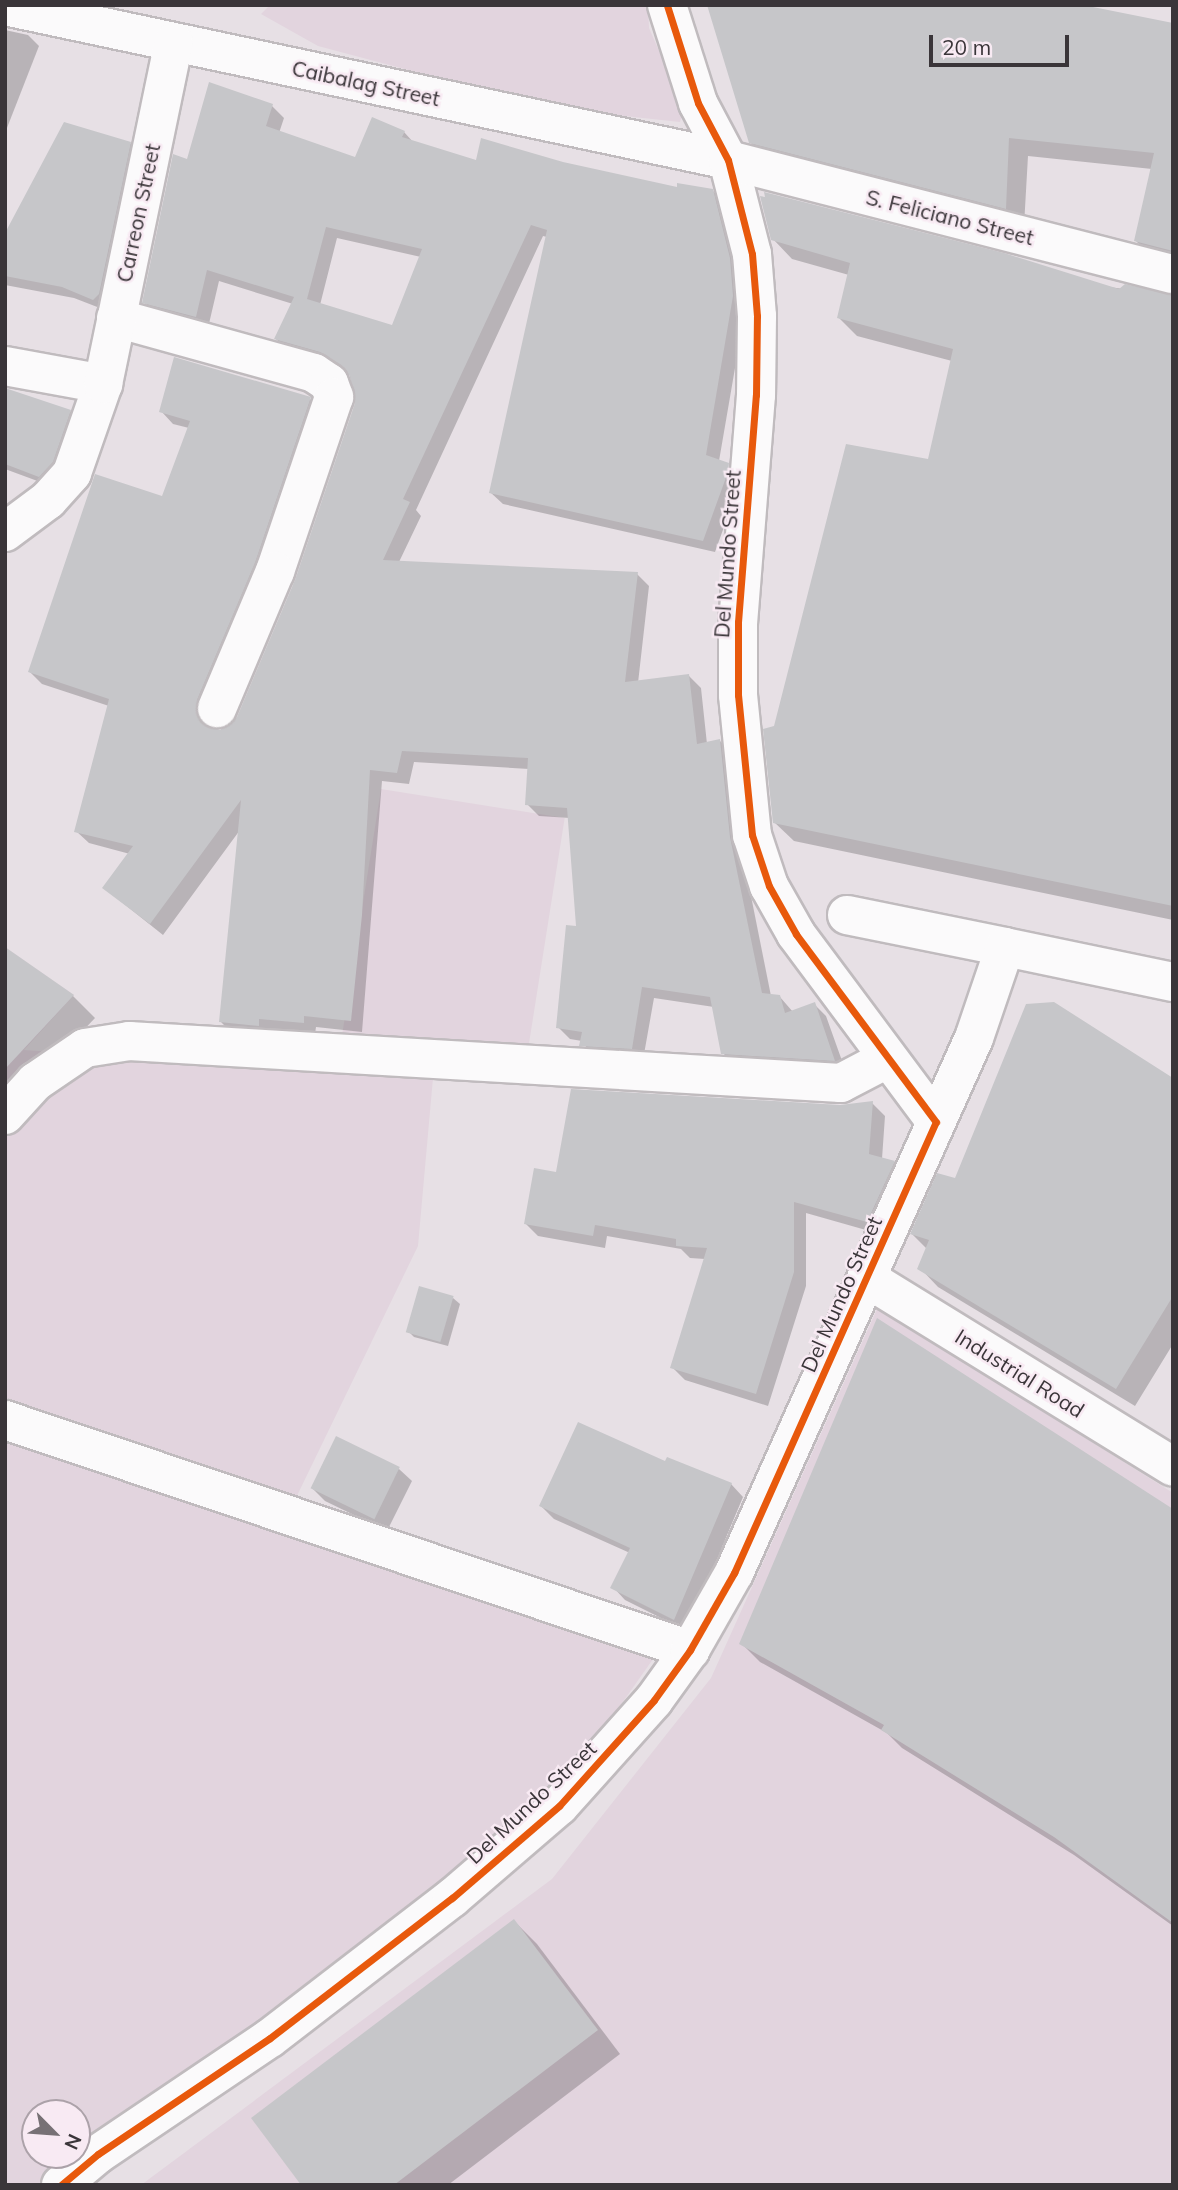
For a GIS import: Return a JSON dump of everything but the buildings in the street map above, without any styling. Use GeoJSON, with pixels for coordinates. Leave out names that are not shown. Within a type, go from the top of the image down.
{"type":"FeatureCollection","features":[{"type":"Feature","properties":{"kind":"street","name":"Del Mundo Street"},"geometry":{"type":"LineString","coordinates":[[61,2185],[98,2154],[270,2038],[452,1898],[559,1805],[605,1759],[690,1650],[734,1573],[868,1279],[936,1122],[887,1059],[783,912],[759,861],[752,835],[738,695],[738,622],[756,395],[757,316],[752,254],[728,160],[698,103],[667,5]]}},
{"type":"Feature","properties":{"kind":"street","name":"Caibalag Street"},"geometry":{"type":"LineString","coordinates":[[5,6],[728,160]]}},
{"type":"Feature","properties":{"kind":"street","name":"Carreon Street"},"geometry":{"type":"LineString","coordinates":[[5,532],[48,500],[72,474],[103,384],[174,42]]}},
{"type":"Feature","properties":{"kind":"street","name":"S. Feliciano Street"},"geometry":{"type":"LineString","coordinates":[[728,160],[1173,274]]}},
{"type":"Feature","properties":{"kind":"street"},"geometry":{"type":"LineString","coordinates":[[116,318],[314,373],[328,383],[334,397],[275,571],[217,708]]}},
{"type":"Feature","properties":{"kind":"street"},"geometry":{"type":"LineString","coordinates":[[5,366],[103,384]]}},
{"type":"Feature","properties":{"kind":"street"},"geometry":{"type":"LineString","coordinates":[[847,915],[1173,982]]}},
{"type":"Feature","properties":{"kind":"street"},"geometry":{"type":"LineString","coordinates":[[936,1122],[974,1038],[1005,947]]}},
{"type":"Feature","properties":{"kind":"street"},"geometry":{"type":"LineString","coordinates":[[5,1115],[35,1082],[85,1048],[129,1041],[841,1083],[887,1059]]}},
{"type":"Feature","properties":{"kind":"street","name":"Industrial Road"},"geometry":{"type":"LineString","coordinates":[[868,1279],[1173,1467]]}},
{"type":"Feature","properties":{"kind":"street"},"geometry":{"type":"LineString","coordinates":[[5,1420],[690,1650]]}},
{"type":"Feature","properties":{"kind":"shaded area"},"geometry":{"type":"Polygon","coordinates":[[[270,5],[648,5],[649,28],[684,108],[680,122],[551,108],[318,46],[261,14],[270,5]]]}},
{"type":"Feature","properties":{"kind":"shaded area"},"geometry":{"type":"Polygon","coordinates":[[[381,789],[565,818],[526,1064],[342,1035],[381,789]]]}},
{"type":"Feature","properties":{"kind":"shaded area"},"geometry":{"type":"Polygon","coordinates":[[[5,947],[74,995],[24,1050],[433,1078],[418,1246],[293,1504],[670,1635],[553,1801],[91,2155],[91,2099],[21,2099],[21,2169],[73,2169],[52,2185],[5,2185],[5,947]]]}},
{"type":"Feature","properties":{"kind":"shaded area"},"geometry":{"type":"Polygon","coordinates":[[[878,1307],[1173,1493],[1173,2185],[141,2185],[552,1879],[711,1678],[878,1307]]]}},
{"type":"Feature","properties":{"kind":"cycle path"},"geometry":{"type":"LineString","coordinates":[[61,2185],[98,2154],[270,2038],[452,1898],[559,1806],[654,1700],[690,1650],[734,1573],[936,1122],[796,934],[769,886],[752,835],[738,695],[738,622],[756,395],[757,316],[752,254],[728,160],[698,103],[667,5]]}}]}
